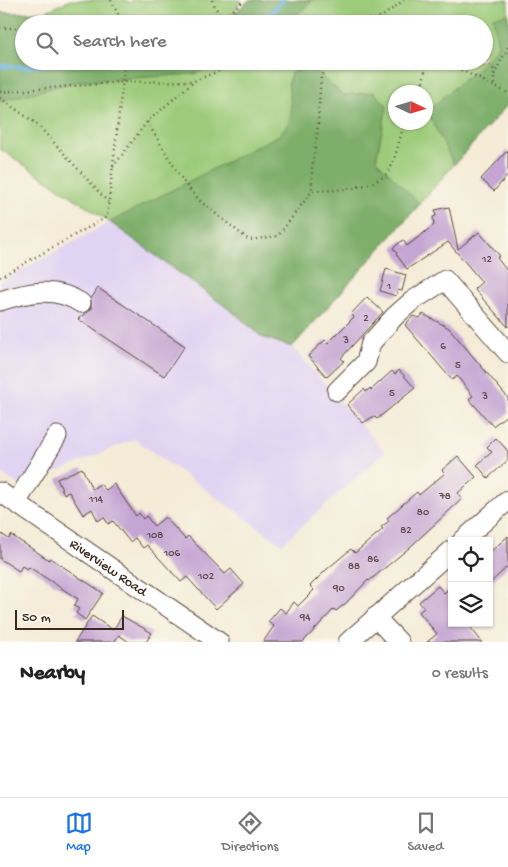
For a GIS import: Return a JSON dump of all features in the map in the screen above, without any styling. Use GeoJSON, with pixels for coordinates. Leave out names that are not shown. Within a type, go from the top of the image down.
{"type":"FeatureCollection","features":[{"type":"Feature","properties":{"kind":"street"},"geometry":{"type":"LineString","coordinates":[[337,391],[366,362],[371,344],[394,316],[412,300],[445,280],[508,353]]}},
{"type":"Feature","properties":{"kind":"street"},"geometry":{"type":"LineString","coordinates":[[0,301],[27,292],[48,292],[63,293],[81,302]]}},
{"type":"Feature","properties":{"kind":"street"},"geometry":{"type":"LineString","coordinates":[[16,503],[57,436]]}},
{"type":"Feature","properties":{"kind":"street","name":"Riverview Road"},"geometry":{"type":"LineString","coordinates":[[0,492],[219,642]]}},
{"type":"Feature","properties":{"kind":"street"},"geometry":{"type":"LineString","coordinates":[[466,537],[508,500]]}},
{"type":"Feature","properties":{"kind":"street"},"geometry":{"type":"LineString","coordinates":[[348,642],[448,553]]}},
{"type":"Feature","properties":{"kind":"street"},"geometry":{"type":"LineString","coordinates":[[375,617],[398,642]]}},
{"type":"Feature","properties":{"kind":"path"},"geometry":{"type":"LineString","coordinates":[[111,0],[118,15]]}},
{"type":"Feature","properties":{"kind":"path"},"geometry":{"type":"LineString","coordinates":[[212,0],[217,15]]}},
{"type":"Feature","properties":{"kind":"path"},"geometry":{"type":"LineString","coordinates":[[228,15],[244,0]]}},
{"type":"Feature","properties":{"kind":"path"},"geometry":{"type":"LineString","coordinates":[[383,15],[404,0]]}},
{"type":"Feature","properties":{"kind":"path"},"geometry":{"type":"LineString","coordinates":[[0,28],[15,28]]}},
{"type":"Feature","properties":{"kind":"path"},"geometry":{"type":"LineString","coordinates":[[494,76],[508,47]]}},
{"type":"Feature","properties":{"kind":"path"},"geometry":{"type":"LineString","coordinates":[[0,277],[107,217],[124,70]]}},
{"type":"Feature","properties":{"kind":"path"},"geometry":{"type":"LineString","coordinates":[[112,168],[147,122],[194,81],[222,70]]}},
{"type":"Feature","properties":{"kind":"path"},"geometry":{"type":"LineString","coordinates":[[147,122],[185,184],[201,202],[250,240],[278,236],[312,191],[312,167],[317,135],[321,76],[325,70]]}},
{"type":"Feature","properties":{"kind":"path"},"geometry":{"type":"LineString","coordinates":[[422,85],[425,70]]}},
{"type":"Feature","properties":{"kind":"path"},"geometry":{"type":"LineString","coordinates":[[463,70],[508,93]]}},
{"type":"Feature","properties":{"kind":"path"},"geometry":{"type":"LineString","coordinates":[[492,70],[494,86]]}},
{"type":"Feature","properties":{"kind":"path"},"geometry":{"type":"LineString","coordinates":[[0,92],[122,82],[194,81]]}},
{"type":"Feature","properties":{"kind":"path"},"geometry":{"type":"LineString","coordinates":[[0,98],[38,125],[108,202]]}},
{"type":"Feature","properties":{"kind":"path"},"geometry":{"type":"LineString","coordinates":[[312,191],[339,190],[376,183],[390,169],[402,130]]}},
{"type":"Feature","properties":{"kind":"shaded area"},"geometry":{"type":"Polygon","coordinates":[[[110,222],[237,315],[262,337],[292,347],[385,452],[282,544],[134,439],[22,487],[0,473],[0,282],[110,222]]]}},
{"type":"Feature","properties":{"kind":"green space"},"geometry":{"type":"Polygon","coordinates":[[[70,0],[127,0],[128,3],[134,0],[241,0],[233,15],[249,0],[508,0],[508,104],[292,347],[262,337],[237,315],[110,222],[0,149],[0,13],[45,12],[70,0]]]}},
{"type":"Feature","properties":{"kind":"green space"},"geometry":{"type":"Polygon","coordinates":[[[249,0],[313,0],[297,15],[233,15],[249,0]]]}},
{"type":"Feature","properties":{"kind":"green space"},"geometry":{"type":"Polygon","coordinates":[[[45,12],[48,15],[15,15],[15,70],[205,70],[194,74],[74,82],[0,101],[0,13],[45,12]]]}},
{"type":"Feature","properties":{"kind":"green space"},"geometry":{"type":"Polygon","coordinates":[[[508,14],[508,104],[454,165],[433,123],[433,106],[475,70],[493,70],[493,52],[498,45],[493,17],[508,14]]]}},
{"type":"Feature","properties":{"kind":"green space"},"geometry":{"type":"Polygon","coordinates":[[[299,70],[315,71],[343,95],[374,92],[387,106],[376,160],[420,204],[292,347],[262,337],[237,315],[110,222],[279,135],[287,125],[291,115],[289,79],[291,73],[299,70]]]}},
{"type":"Feature","properties":{"kind":"building"},"geometry":{"type":"Polygon","coordinates":[[[508,150],[508,175],[494,191],[481,179],[508,150]]]}},
{"type":"Feature","properties":{"kind":"building"},"geometry":{"type":"Polygon","coordinates":[[[449,207],[458,249],[479,232],[500,256],[497,258],[508,272],[508,327],[474,289],[482,282],[448,242],[407,269],[393,248],[403,240],[407,246],[434,225],[433,217],[436,216],[435,210],[449,207]]]}},
{"type":"Feature","properties":{"kind":"building"},"geometry":{"type":"Polygon","coordinates":[[[386,269],[406,275],[402,291],[398,290],[396,296],[380,291],[386,269]]]}},
{"type":"Feature","properties":{"kind":"building"},"geometry":{"type":"Polygon","coordinates":[[[98,288],[185,346],[164,376],[78,319],[91,309],[91,299],[98,288]]]}},
{"type":"Feature","properties":{"kind":"building"},"geometry":{"type":"Polygon","coordinates":[[[367,297],[383,312],[341,358],[344,361],[327,377],[308,356],[325,340],[328,343],[354,317],[351,314],[367,297]]]}},
{"type":"Feature","properties":{"kind":"building"},"geometry":{"type":"Polygon","coordinates":[[[423,314],[449,328],[508,398],[508,414],[493,426],[469,399],[473,396],[457,376],[452,380],[405,325],[413,316],[420,318],[423,314]]]}},
{"type":"Feature","properties":{"kind":"building"},"geometry":{"type":"Polygon","coordinates":[[[399,370],[415,388],[377,419],[374,416],[363,423],[347,405],[364,389],[366,392],[370,388],[371,390],[392,371],[395,374],[399,370]]]}},
{"type":"Feature","properties":{"kind":"building"},"geometry":{"type":"Polygon","coordinates":[[[496,438],[508,451],[508,460],[488,478],[477,465],[492,452],[487,447],[496,438]]]}},
{"type":"Feature","properties":{"kind":"building"},"geometry":{"type":"Polygon","coordinates":[[[458,456],[476,477],[458,493],[462,499],[409,548],[368,580],[346,603],[336,611],[334,609],[303,642],[263,642],[274,626],[268,622],[280,608],[286,613],[294,602],[298,606],[314,590],[310,586],[326,570],[351,549],[355,553],[383,529],[381,527],[389,521],[387,518],[417,492],[419,495],[445,473],[442,470],[458,456]]]}},
{"type":"Feature","properties":{"kind":"building"},"geometry":{"type":"Polygon","coordinates":[[[82,468],[92,489],[100,484],[106,490],[114,484],[136,516],[139,513],[143,519],[146,516],[154,526],[165,517],[185,539],[188,536],[225,574],[231,569],[244,584],[216,609],[187,577],[181,582],[147,545],[143,548],[135,538],[130,542],[113,521],[108,524],[104,517],[98,521],[92,509],[83,515],[69,492],[64,494],[57,479],[82,468]]]}},
{"type":"Feature","properties":{"kind":"building"},"geometry":{"type":"Polygon","coordinates":[[[0,533],[9,539],[11,535],[103,593],[85,620],[76,613],[79,609],[74,606],[78,599],[29,567],[27,569],[22,566],[19,571],[0,559],[0,533]]]}},
{"type":"Feature","properties":{"kind":"building"},"geometry":{"type":"Polygon","coordinates":[[[508,536],[508,566],[493,580],[493,549],[508,536]]]}},
{"type":"Feature","properties":{"kind":"building"},"geometry":{"type":"Polygon","coordinates":[[[438,586],[444,593],[448,590],[448,627],[470,627],[482,642],[427,642],[437,634],[419,612],[424,608],[419,602],[438,586]]]}},
{"type":"Feature","properties":{"kind":"building"},"geometry":{"type":"Polygon","coordinates":[[[92,616],[113,630],[122,616],[152,633],[146,642],[129,642],[119,635],[114,642],[75,642],[92,616]]]}},
{"type":"Feature","properties":{"kind":"waterway"},"geometry":{"type":"LineString","coordinates":[[269,15],[283,0]]}},
{"type":"Feature","properties":{"kind":"waterway"},"geometry":{"type":"LineString","coordinates":[[0,66],[15,67]]}}]}
